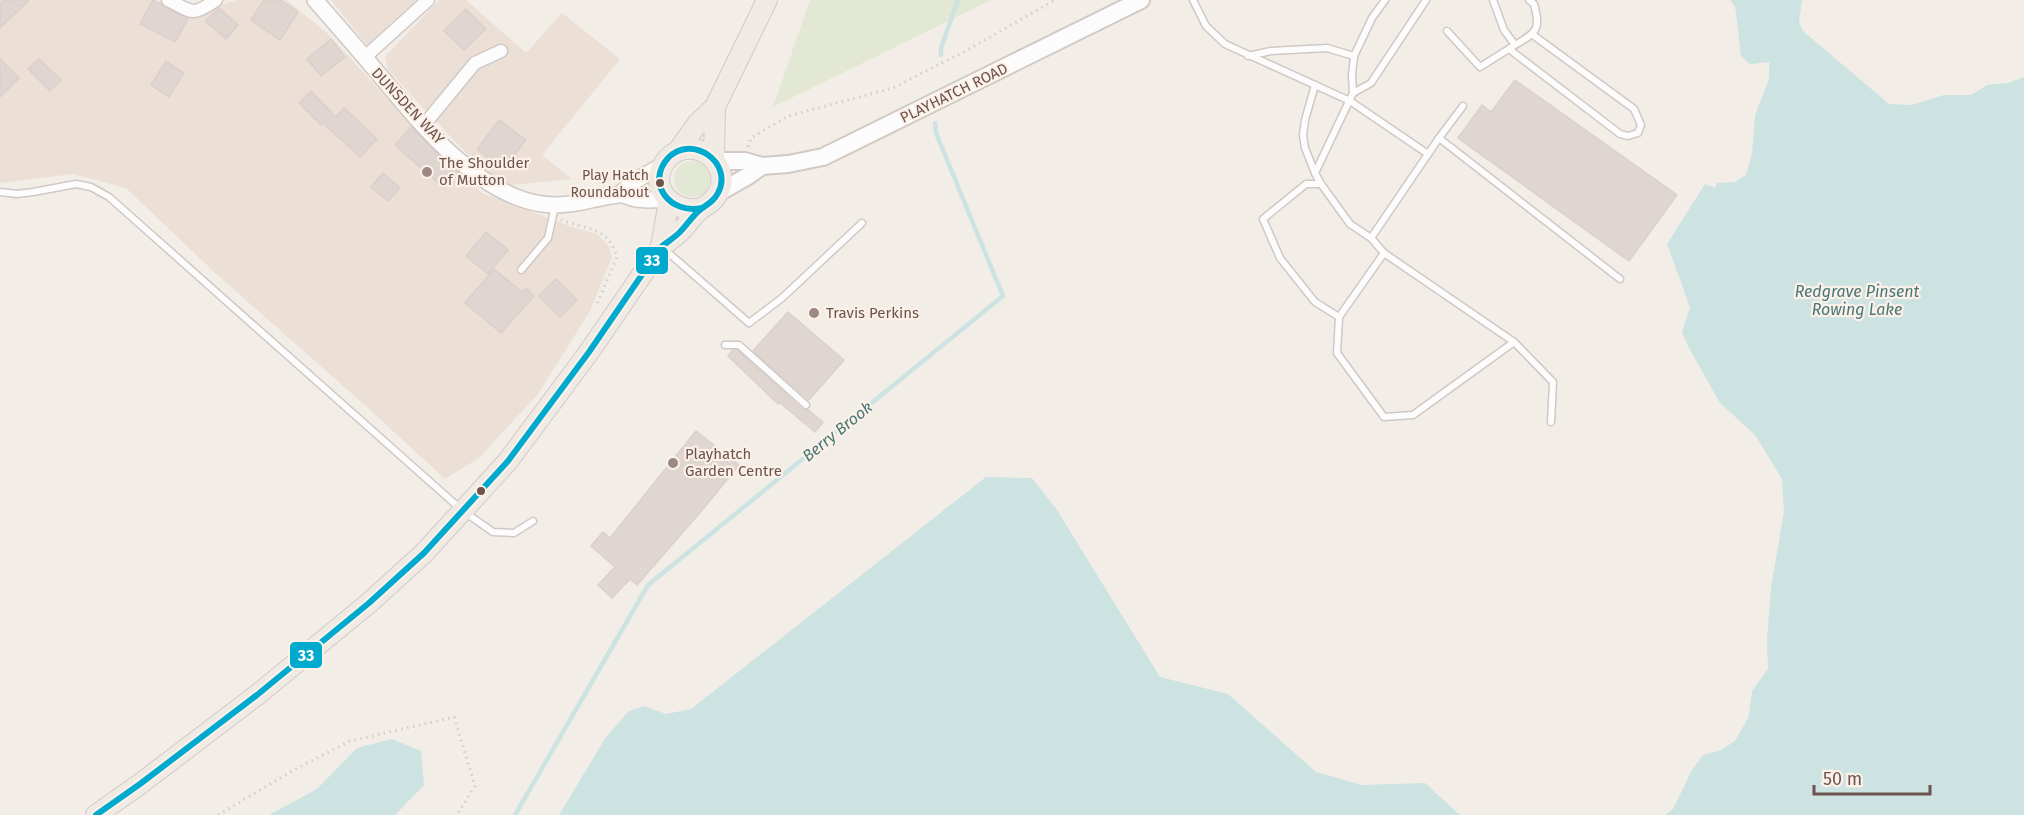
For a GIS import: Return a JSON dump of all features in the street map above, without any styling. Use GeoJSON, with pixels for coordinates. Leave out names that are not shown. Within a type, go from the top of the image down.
{"type":"FeatureCollection","features":[{"type":"Feature","properties":{"kind":"main road"},"geometry":{"type":"LineString","coordinates":[[715,106],[715,160],[722,176],[718,193],[709,204],[702,208],[693,210],[676,207],[668,200],[660,179],[670,158],[715,106],[767,0]]}},
{"type":"Feature","properties":{"kind":"main road","name":"PLAYHATCH ROAD"},"geometry":{"type":"LineString","coordinates":[[715,160],[745,161],[762,166],[788,164],[823,157],[1141,0]]}},
{"type":"Feature","properties":{"kind":"main road"},"geometry":{"type":"LineString","coordinates":[[670,158],[693,148],[708,154],[715,160]]}},
{"type":"Feature","properties":{"kind":"main road","name":"PLAYHATCH ROAD"},"geometry":{"type":"LineString","coordinates":[[718,193],[762,166]]}},
{"type":"Feature","properties":{"kind":"main road"},"geometry":{"type":"LineString","coordinates":[[661,246],[668,200]]}},
{"type":"Feature","properties":{"kind":"main road"},"geometry":{"type":"LineString","coordinates":[[96,815],[256,695],[369,603],[424,553],[508,461],[661,246],[678,235],[702,208]]}},
{"type":"Feature","properties":{"kind":"street"},"geometry":{"type":"LineString","coordinates":[[168,0],[191,11],[198,11],[216,0]]}},
{"type":"Feature","properties":{"kind":"street","name":"DUNSDEN WAY"},"geometry":{"type":"LineString","coordinates":[[315,0],[423,126],[474,172],[514,197],[541,204],[554,212],[620,194],[633,182],[670,158]]}},
{"type":"Feature","properties":{"kind":"street"},"geometry":{"type":"LineString","coordinates":[[364,57],[428,0]]}},
{"type":"Feature","properties":{"kind":"street"},"geometry":{"type":"LineString","coordinates":[[423,126],[476,63],[501,51]]}},
{"type":"Feature","properties":{"kind":"street","name":"DUNSDEN WAY"},"geometry":{"type":"LineString","coordinates":[[620,194],[637,199],[668,200]]}},
{"type":"Feature","properties":{"kind":"lane"},"geometry":{"type":"LineString","coordinates":[[1193,0],[1206,26],[1225,44],[1247,56],[1350,100],[1428,154]]}},
{"type":"Feature","properties":{"kind":"lane"},"geometry":{"type":"LineString","coordinates":[[1315,173],[1353,93],[1354,56],[1372,18],[1385,0]]}},
{"type":"Feature","properties":{"kind":"lane"},"geometry":{"type":"LineString","coordinates":[[1353,93],[1371,83],[1426,0]]}},
{"type":"Feature","properties":{"kind":"lane"},"geometry":{"type":"LineString","coordinates":[[1493,0],[1512,47],[1620,134],[1629,136],[1638,133],[1641,125],[1634,109],[1533,35]]}},
{"type":"Feature","properties":{"kind":"lane"},"geometry":{"type":"LineString","coordinates":[[1448,31],[1480,67],[1533,35],[1538,21],[1534,4],[1529,0]]}},
{"type":"Feature","properties":{"kind":"lane"},"geometry":{"type":"LineString","coordinates":[[1247,56],[1271,51],[1327,48],[1354,56]]}},
{"type":"Feature","properties":{"kind":"lane"},"geometry":{"type":"LineString","coordinates":[[1315,85],[1303,135],[1305,148],[1321,184],[1350,224],[1371,238],[1384,253],[1514,342],[1553,382],[1551,422]]}},
{"type":"Feature","properties":{"kind":"lane"},"geometry":{"type":"LineString","coordinates":[[1371,238],[1463,106]]}},
{"type":"Feature","properties":{"kind":"lane"},"geometry":{"type":"LineString","coordinates":[[1439,138],[1620,279]]}},
{"type":"Feature","properties":{"kind":"lane"},"geometry":{"type":"LineString","coordinates":[[0,192],[16,194],[76,184],[91,187],[110,197],[463,510],[493,532],[514,533],[533,521]]}},
{"type":"Feature","properties":{"kind":"lane"},"geometry":{"type":"LineString","coordinates":[[1321,184],[1306,184],[1263,219],[1280,258],[1315,302],[1339,317]]}},
{"type":"Feature","properties":{"kind":"lane"},"geometry":{"type":"LineString","coordinates":[[521,270],[548,238],[554,212]]}},
{"type":"Feature","properties":{"kind":"lane"},"geometry":{"type":"LineString","coordinates":[[661,246],[748,323],[782,298],[862,223]]}},
{"type":"Feature","properties":{"kind":"lane"},"geometry":{"type":"LineString","coordinates":[[1384,253],[1339,317],[1336,353],[1384,417],[1413,415],[1514,342]]}},
{"type":"Feature","properties":{"kind":"lane"},"geometry":{"type":"LineString","coordinates":[[725,345],[739,345],[806,405]]}},
{"type":"Feature","properties":{"kind":"path"},"geometry":{"type":"LineString","coordinates":[[745,161],[751,138],[788,116],[893,88],[969,49],[1055,0]]}},
{"type":"Feature","properties":{"kind":"path"},"geometry":{"type":"LineString","coordinates":[[554,212],[601,234],[609,240],[617,256],[598,302],[602,332]]}},
{"type":"Feature","properties":{"kind":"path"},"geometry":{"type":"LineString","coordinates":[[218,815],[292,771],[351,741],[454,717],[475,786],[457,815]]}},
{"type":"Feature","properties":{"kind":"shaded area"},"geometry":{"type":"Polygon","coordinates":[[[0,0],[154,0],[192,14],[237,0],[286,0],[327,33],[387,98],[482,193],[597,234],[608,245],[612,257],[590,311],[538,394],[479,458],[445,479],[213,271],[126,188],[73,174],[0,183],[0,0]]]}},
{"type":"Feature","properties":{"kind":"shaded area"},"geometry":{"type":"Polygon","coordinates":[[[331,0],[416,0],[367,45],[331,0]]]}},
{"type":"Feature","properties":{"kind":"shaded area"},"geometry":{"type":"Polygon","coordinates":[[[439,0],[466,0],[526,53],[562,13],[620,59],[542,155],[572,179],[511,185],[480,168],[388,70],[385,57],[439,0]]]}},
{"type":"Feature","properties":{"kind":"green space"},"geometry":{"type":"Polygon","coordinates":[[[810,0],[991,0],[773,107],[810,0]]]}},
{"type":"Feature","properties":{"kind":"green space"},"geometry":{"type":"Polygon","coordinates":[[[692,161],[705,166],[710,179],[705,192],[692,197],[679,192],[674,179],[679,166],[692,161]]]}},
{"type":"Feature","properties":{"kind":"water","name":"Redgrave Pinsent Rowing Lake"},"geometry":{"type":"Polygon","coordinates":[[[1730,0],[1802,0],[1799,22],[1803,31],[1889,104],[1911,105],[1944,95],[1971,95],[1987,85],[2008,83],[2024,77],[2024,815],[1665,815],[1673,809],[1692,770],[1703,755],[1721,750],[1735,741],[1749,716],[1752,691],[1768,669],[1767,641],[1771,587],[1784,512],[1782,479],[1755,435],[1720,403],[1688,346],[1682,332],[1690,307],[1667,244],[1705,184],[1715,188],[1717,183],[1735,182],[1746,175],[1752,154],[1755,115],[1769,79],[1769,62],[1750,64],[1741,56],[1735,6],[1730,0]]]}},
{"type":"Feature","properties":{"kind":"water"},"geometry":{"type":"Polygon","coordinates":[[[986,477],[1032,478],[1057,510],[1160,677],[1228,694],[1316,772],[1362,785],[1425,783],[1460,815],[559,815],[606,737],[629,711],[644,706],[666,714],[691,709],[986,477]]]}},
{"type":"Feature","properties":{"kind":"water"},"geometry":{"type":"Polygon","coordinates":[[[392,739],[421,751],[424,785],[395,815],[269,815],[317,789],[357,748],[392,739]]]}},
{"type":"Feature","properties":{"kind":"building"},"geometry":{"type":"Polygon","coordinates":[[[4,0],[29,0],[0,28],[0,4],[4,0]]]}},
{"type":"Feature","properties":{"kind":"building"},"geometry":{"type":"Polygon","coordinates":[[[153,0],[188,19],[175,42],[140,24],[153,0]]]}},
{"type":"Feature","properties":{"kind":"building"},"geometry":{"type":"Polygon","coordinates":[[[264,0],[280,0],[298,12],[280,40],[251,20],[264,0]]]}},
{"type":"Feature","properties":{"kind":"building"},"geometry":{"type":"Polygon","coordinates":[[[219,8],[238,25],[226,39],[205,21],[219,8]]]}},
{"type":"Feature","properties":{"kind":"building"},"geometry":{"type":"Polygon","coordinates":[[[466,9],[486,29],[464,50],[444,31],[466,9]]]}},
{"type":"Feature","properties":{"kind":"building"},"geometry":{"type":"Polygon","coordinates":[[[331,39],[345,57],[321,76],[307,59],[331,39]]]}},
{"type":"Feature","properties":{"kind":"building"},"geometry":{"type":"Polygon","coordinates":[[[0,59],[19,78],[0,97],[0,59]]]}},
{"type":"Feature","properties":{"kind":"building"},"geometry":{"type":"Polygon","coordinates":[[[39,59],[61,80],[50,91],[28,69],[39,59]]]}},
{"type":"Feature","properties":{"kind":"building"},"geometry":{"type":"Polygon","coordinates":[[[166,61],[184,73],[169,97],[151,85],[166,61]]]}},
{"type":"Feature","properties":{"kind":"building"},"geometry":{"type":"Polygon","coordinates":[[[1515,80],[1677,195],[1629,261],[1458,138],[1482,105],[1491,112],[1515,80]]]}},
{"type":"Feature","properties":{"kind":"building"},"geometry":{"type":"Polygon","coordinates":[[[311,91],[336,117],[344,108],[377,139],[360,157],[323,123],[321,125],[299,103],[311,91]]]}},
{"type":"Feature","properties":{"kind":"building"},"geometry":{"type":"Polygon","coordinates":[[[499,120],[526,140],[503,169],[477,149],[499,120]]]}},
{"type":"Feature","properties":{"kind":"building"},"geometry":{"type":"Polygon","coordinates":[[[411,127],[458,172],[444,188],[395,145],[411,127]]]}},
{"type":"Feature","properties":{"kind":"building"},"geometry":{"type":"Polygon","coordinates":[[[383,173],[400,188],[388,201],[371,187],[383,173]]]}},
{"type":"Feature","properties":{"kind":"building"},"geometry":{"type":"Polygon","coordinates":[[[486,232],[508,250],[488,274],[466,256],[486,232]]]}},
{"type":"Feature","properties":{"kind":"building"},"geometry":{"type":"Polygon","coordinates":[[[494,269],[522,292],[526,288],[534,296],[501,333],[465,303],[494,269]]]}},
{"type":"Feature","properties":{"kind":"building"},"geometry":{"type":"Polygon","coordinates":[[[556,279],[577,300],[560,317],[539,296],[556,279]]]}},
{"type":"Feature","properties":{"kind":"building"},"geometry":{"type":"Polygon","coordinates":[[[788,312],[844,360],[809,400],[753,351],[788,312]]]}},
{"type":"Feature","properties":{"kind":"building"},"geometry":{"type":"Polygon","coordinates":[[[733,350],[737,350],[802,409],[808,410],[823,422],[815,432],[779,402],[778,404],[728,356],[733,350]]]}},
{"type":"Feature","properties":{"kind":"building"},"geometry":{"type":"Polygon","coordinates":[[[696,431],[739,465],[637,585],[630,579],[612,598],[598,585],[615,567],[591,546],[603,532],[610,538],[696,431]]]}},
{"type":"Feature","properties":{"kind":"waterway","name":"Berry Brook"},"geometry":{"type":"LineString","coordinates":[[941,55],[941,48],[958,0]]}},
{"type":"Feature","properties":{"kind":"waterway","name":"Berry Brook"},"geometry":{"type":"LineString","coordinates":[[515,815],[648,585],[1003,296],[936,133],[935,123]]}},
{"type":"Feature","properties":{"kind":"transit line","name":"33"},"geometry":{"type":"LineString","coordinates":[[96,815],[257,695],[369,603],[424,553],[508,461],[589,352],[661,247],[680,232],[695,214],[713,200],[718,193],[721,182],[716,162],[699,150],[678,151],[668,158],[662,168],[659,178],[660,187],[665,195],[680,207],[702,208]]}},
{"type":"Feature","properties":{"kind":"place","name":"The Shoulder of Mutton"},"geometry":{"type":"Point","coordinates":[427,172]}},
{"type":"Feature","properties":{"kind":"place","name":"Play Hatch Roundabout"},"geometry":{"type":"Point","coordinates":[660,183]}},
{"type":"Feature","properties":{"kind":"place","name":"Travis Perkins"},"geometry":{"type":"Point","coordinates":[814,313]}},
{"type":"Feature","properties":{"kind":"place","name":"Playhatch Garden Centre"},"geometry":{"type":"Point","coordinates":[673,463]}}]}
